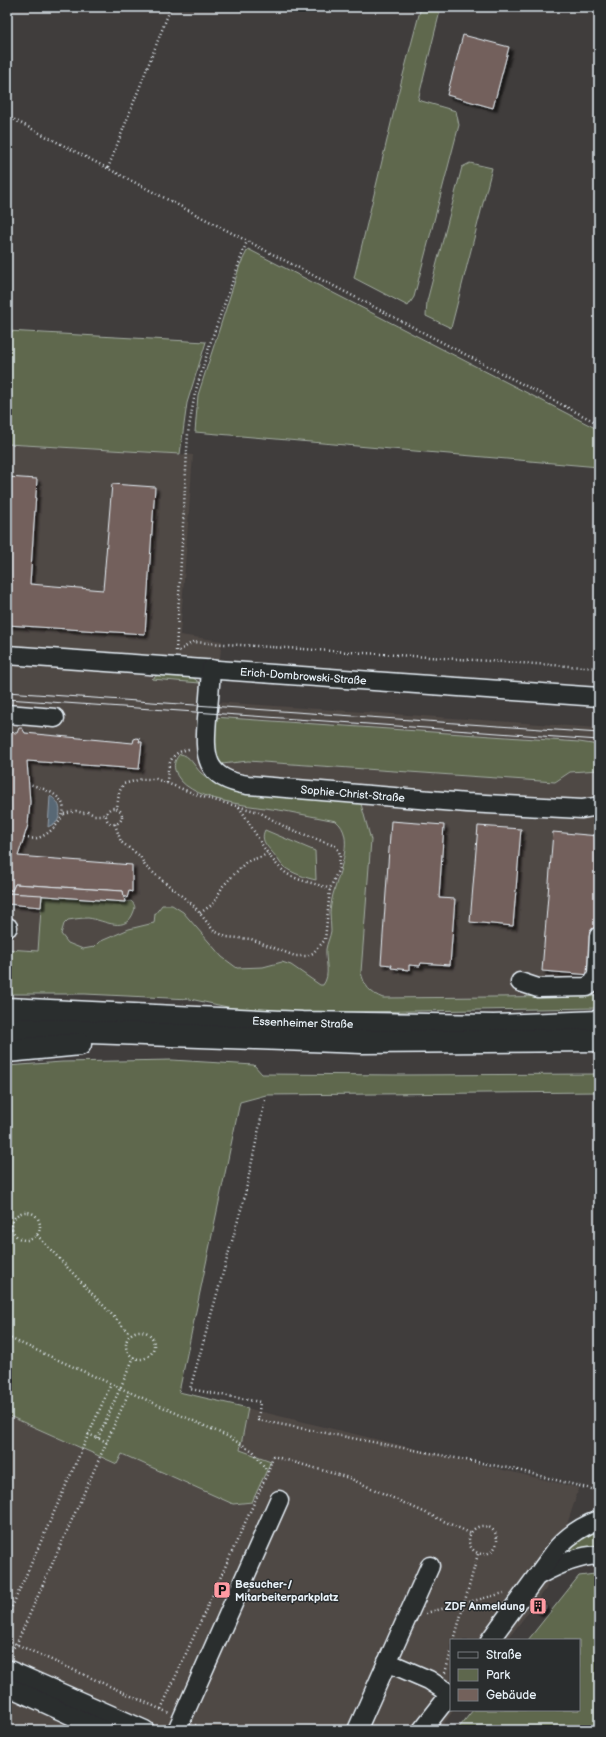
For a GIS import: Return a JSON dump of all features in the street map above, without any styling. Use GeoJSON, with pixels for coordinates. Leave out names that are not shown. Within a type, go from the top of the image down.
{"type":"FeatureCollection","features":[{"type":"Feature","properties":{"kind":"main road","name":"Essenheimer Straße"},"geometry":{"type":"LineString","coordinates":[[7,1009],[310,1023],[494,1026],[599,1022]]}},
{"type":"Feature","properties":{"kind":"main road","name":"Essenheimer Straße"},"geometry":{"type":"LineString","coordinates":[[7,1030],[362,1042],[599,1040]]}},
{"type":"Feature","properties":{"kind":"main road"},"geometry":{"type":"LineString","coordinates":[[7,1051],[151,1036]]}},
{"type":"Feature","properties":{"kind":"street","name":"Erich-Dombrowski-Straße"},"geometry":{"type":"LineString","coordinates":[[7,655],[599,696]]}},
{"type":"Feature","properties":{"kind":"street","name":"Sophie-Christ-Straße"},"geometry":{"type":"LineString","coordinates":[[211,668],[206,751],[210,764],[214,770],[229,781],[248,786],[467,803],[582,809],[599,806]]}},
{"type":"Feature","properties":{"kind":"street"},"geometry":{"type":"LineString","coordinates":[[7,714],[55,718]]}},
{"type":"Feature","properties":{"kind":"street"},"geometry":{"type":"LineString","coordinates":[[520,982],[538,988],[587,987],[594,982],[597,974],[599,936]]}},
{"type":"Feature","properties":{"kind":"street"},"geometry":{"type":"LineString","coordinates":[[179,1724],[279,1500]]}},
{"type":"Feature","properties":{"kind":"street"},"geometry":{"type":"LineString","coordinates":[[491,1639],[538,1576],[550,1557],[569,1536],[580,1528],[599,1520]]}},
{"type":"Feature","properties":{"kind":"street"},"geometry":{"type":"LineString","coordinates":[[538,1576],[554,1567],[576,1559],[599,1555]]}},
{"type":"Feature","properties":{"kind":"street"},"geometry":{"type":"LineString","coordinates":[[357,1730],[430,1566]]}},
{"type":"Feature","properties":{"kind":"street"},"geometry":{"type":"LineString","coordinates":[[387,1662],[429,1680],[447,1691],[422,1730]]}},
{"type":"Feature","properties":{"kind":"street"},"geometry":{"type":"LineString","coordinates":[[7,1669],[145,1730]]}},
{"type":"Feature","properties":{"kind":"street"},"geometry":{"type":"LineString","coordinates":[[7,1686],[103,1730]]}},
{"type":"Feature","properties":{"kind":"path"},"geometry":{"type":"LineString","coordinates":[[108,168],[172,7]]}},
{"type":"Feature","properties":{"kind":"path"},"geometry":{"type":"LineString","coordinates":[[7,116],[599,424]]}},
{"type":"Feature","properties":{"kind":"path"},"geometry":{"type":"LineString","coordinates":[[176,653],[188,433],[195,394],[209,348],[247,241]]}},
{"type":"Feature","properties":{"kind":"path"},"geometry":{"type":"LineString","coordinates":[[168,652],[176,653],[193,642],[599,668]]}},
{"type":"Feature","properties":{"kind":"path"},"geometry":{"type":"LineString","coordinates":[[167,782],[169,764],[173,756],[179,751],[189,749]]}},
{"type":"Feature","properties":{"kind":"path"},"geometry":{"type":"LineString","coordinates":[[115,824],[118,837],[124,846],[140,856],[145,866],[156,873],[166,884],[200,913],[214,931],[221,935],[251,939],[295,956],[307,956],[318,949],[325,940],[330,889],[339,868],[340,855],[337,848],[332,844],[287,828],[259,812],[191,794],[167,782],[149,778],[128,782],[121,788],[116,808]]}},
{"type":"Feature","properties":{"kind":"path"},"geometry":{"type":"LineString","coordinates":[[24,838],[38,838],[54,828],[61,821],[64,814],[63,803],[58,798],[38,786],[29,784]]}},
{"type":"Feature","properties":{"kind":"path"},"geometry":{"type":"LineString","coordinates":[[239,807],[252,826],[267,853],[287,873],[330,889]]}},
{"type":"Feature","properties":{"kind":"path"},"geometry":{"type":"LineString","coordinates":[[116,808],[121,811],[122,816],[121,821],[115,824],[109,822],[107,815],[111,809],[116,808]]}},
{"type":"Feature","properties":{"kind":"path"},"geometry":{"type":"LineString","coordinates":[[64,814],[76,810],[83,813],[88,812],[94,815],[107,815]]}},
{"type":"Feature","properties":{"kind":"path"},"geometry":{"type":"LineString","coordinates":[[200,913],[213,904],[223,886],[249,860],[264,856],[267,853]]}},
{"type":"Feature","properties":{"kind":"path"},"geometry":{"type":"LineString","coordinates":[[265,1100],[244,1199],[190,1389],[260,1402],[258,1420],[513,1469],[599,1491]]}},
{"type":"Feature","properties":{"kind":"path"},"geometry":{"type":"LineString","coordinates":[[23,1212],[32,1213],[39,1221],[39,1231],[32,1239],[26,1240],[20,1238],[15,1234],[13,1222],[18,1214],[23,1212]]}},
{"type":"Feature","properties":{"kind":"path"},"geometry":{"type":"LineString","coordinates":[[7,1221],[13,1222]]}},
{"type":"Feature","properties":{"kind":"path"},"geometry":{"type":"LineString","coordinates":[[37,1235],[130,1334]]}},
{"type":"Feature","properties":{"kind":"path"},"geometry":{"type":"LineString","coordinates":[[139,1331],[144,1332],[152,1338],[154,1344],[153,1350],[150,1354],[139,1359],[134,1357],[126,1349],[127,1339],[130,1334],[139,1331]]}},
{"type":"Feature","properties":{"kind":"path"},"geometry":{"type":"LineString","coordinates":[[7,1337],[226,1436],[253,1451],[268,1472]]}},
{"type":"Feature","properties":{"kind":"path"},"geometry":{"type":"LineString","coordinates":[[98,1438],[134,1357]]}},
{"type":"Feature","properties":{"kind":"path"},"geometry":{"type":"LineString","coordinates":[[7,1618],[111,1384]]}},
{"type":"Feature","properties":{"kind":"path"},"geometry":{"type":"LineString","coordinates":[[7,1654],[16,1645],[129,1392]]}},
{"type":"Feature","properties":{"kind":"path"},"geometry":{"type":"LineString","coordinates":[[88,1434],[107,1442]]}},
{"type":"Feature","properties":{"kind":"path"},"geometry":{"type":"LineString","coordinates":[[161,1709],[268,1472],[273,1456],[349,1478],[470,1533]]}},
{"type":"Feature","properties":{"kind":"path"},"geometry":{"type":"LineString","coordinates":[[484,1526],[494,1531],[497,1536],[495,1548],[490,1553],[485,1555],[478,1554],[470,1548],[468,1538],[470,1533],[473,1529],[484,1526]]}},
{"type":"Feature","properties":{"kind":"path"},"geometry":{"type":"LineString","coordinates":[[454,1639],[478,1554]]}},
{"type":"Feature","properties":{"kind":"path"},"geometry":{"type":"LineString","coordinates":[[408,1616],[428,1613],[510,1592],[521,1598]]}},
{"type":"Feature","properties":{"kind":"path"},"geometry":{"type":"LineString","coordinates":[[7,1640],[161,1709],[179,1724],[207,1730]]}},
{"type":"Feature","properties":{"kind":"path"},"geometry":{"type":"LineString","coordinates":[[447,1691],[450,1662]]}},
{"type":"Feature","properties":{"kind":"shaded area"},"geometry":{"type":"Polygon","coordinates":[[[7,444],[193,455],[180,635],[222,641],[215,702],[599,728],[599,745],[214,717],[222,764],[248,761],[555,782],[570,772],[599,770],[599,1008],[237,1009],[190,999],[85,994],[7,994],[7,444]]]}},
{"type":"Feature","properties":{"kind":"shaded area"},"geometry":{"type":"Polygon","coordinates":[[[240,1102],[179,1392],[579,1488],[546,1589],[508,1639],[450,1639],[450,1711],[453,1711],[439,1730],[7,1730],[7,1115],[240,1102]]]}},
{"type":"Feature","properties":{"kind":"green space"},"geometry":{"type":"Polygon","coordinates":[[[421,7],[441,7],[418,100],[456,111],[459,125],[414,297],[408,306],[354,278],[398,94],[421,7]]]}},
{"type":"Feature","properties":{"kind":"green space"},"geometry":{"type":"Polygon","coordinates":[[[470,163],[492,168],[451,328],[426,316],[427,301],[462,167],[470,163]]]}},
{"type":"Feature","properties":{"kind":"green space"},"geometry":{"type":"Polygon","coordinates":[[[248,249],[599,430],[599,467],[195,432],[198,395],[240,265],[248,249]]]}},
{"type":"Feature","properties":{"kind":"green space"},"geometry":{"type":"Polygon","coordinates":[[[7,331],[206,342],[187,403],[180,454],[7,444],[7,331]]]}},
{"type":"Feature","properties":{"kind":"green space"},"geometry":{"type":"Polygon","coordinates":[[[158,675],[192,677],[200,683],[152,679],[158,675]]]}},
{"type":"Feature","properties":{"kind":"green space"},"geometry":{"type":"Polygon","coordinates":[[[213,717],[579,742],[599,745],[599,770],[570,772],[555,782],[248,761],[222,764],[215,754],[213,717]]]}},
{"type":"Feature","properties":{"kind":"green space"},"geometry":{"type":"Polygon","coordinates":[[[180,754],[187,756],[207,778],[217,785],[229,790],[361,804],[371,840],[361,972],[366,985],[374,994],[383,998],[599,996],[599,1008],[295,1013],[237,1009],[190,999],[85,994],[7,994],[7,949],[38,951],[42,895],[125,902],[131,901],[133,903],[135,909],[130,918],[126,922],[120,924],[88,918],[68,920],[64,924],[61,934],[68,943],[83,949],[94,947],[99,942],[129,929],[154,923],[155,914],[162,905],[172,905],[183,912],[222,957],[237,968],[263,967],[282,962],[291,965],[320,985],[323,985],[327,977],[326,949],[331,931],[331,903],[343,862],[345,835],[342,827],[336,821],[222,801],[206,796],[192,789],[181,781],[174,766],[176,759],[180,754]]]}},
{"type":"Feature","properties":{"kind":"green space"},"geometry":{"type":"Polygon","coordinates":[[[265,830],[315,851],[316,880],[304,877],[283,866],[264,841],[263,838],[265,830]]]}},
{"type":"Feature","properties":{"kind":"green space"},"geometry":{"type":"Polygon","coordinates":[[[172,1060],[254,1065],[262,1074],[599,1074],[599,1092],[266,1095],[240,1102],[179,1392],[248,1408],[240,1450],[271,1461],[252,1502],[233,1504],[122,1454],[117,1464],[7,1415],[7,1066],[62,1062],[172,1060]]]}},
{"type":"Feature","properties":{"kind":"green space"},"geometry":{"type":"Polygon","coordinates":[[[599,1527],[599,1548],[564,1555],[561,1551],[599,1527]]]}},
{"type":"Feature","properties":{"kind":"green space"},"geometry":{"type":"Polygon","coordinates":[[[599,1575],[599,1730],[457,1730],[472,1711],[580,1711],[580,1639],[529,1639],[579,1576],[599,1575]]]}},
{"type":"Feature","properties":{"kind":"water"},"geometry":{"type":"Polygon","coordinates":[[[50,796],[54,798],[58,804],[60,808],[60,815],[57,822],[48,827],[50,796]]]}},
{"type":"Feature","properties":{"kind":"building"},"geometry":{"type":"Polygon","coordinates":[[[463,35],[509,47],[493,108],[447,95],[463,35]]]}},
{"type":"Feature","properties":{"kind":"building"},"geometry":{"type":"Polygon","coordinates":[[[7,477],[37,479],[30,584],[103,590],[112,484],[155,487],[145,634],[7,625],[7,477]]]}},
{"type":"Feature","properties":{"kind":"building"},"geometry":{"type":"Polygon","coordinates":[[[19,728],[22,728],[25,733],[133,743],[134,739],[137,738],[140,739],[139,742],[142,742],[139,769],[27,761],[30,802],[28,825],[18,856],[132,865],[132,892],[129,891],[127,898],[123,895],[123,891],[15,884],[12,891],[7,888],[7,732],[17,733],[19,728]]]}},
{"type":"Feature","properties":{"kind":"building"},"geometry":{"type":"Polygon","coordinates":[[[391,821],[444,825],[439,898],[455,899],[450,965],[421,963],[420,966],[409,965],[409,970],[391,968],[392,965],[381,964],[391,821]]]}},
{"type":"Feature","properties":{"kind":"building"},"geometry":{"type":"Polygon","coordinates":[[[478,826],[521,829],[513,926],[470,922],[478,826]]]}},
{"type":"Feature","properties":{"kind":"building"},"geometry":{"type":"Polygon","coordinates":[[[553,832],[599,836],[599,872],[591,975],[542,971],[553,832]]]}},
{"type":"Feature","properties":{"kind":"building"},"geometry":{"type":"Polygon","coordinates":[[[15,884],[123,891],[125,902],[7,893],[7,888],[12,891],[15,884]]]}},
{"type":"Feature","properties":{"kind":"building"},"geometry":{"type":"Polygon","coordinates":[[[7,893],[42,895],[41,907],[7,904],[7,893]]]}},
{"type":"Feature","properties":{"kind":"building","name":"ZDF Anmeldung"},"geometry":{"type":"Polygon","coordinates":[[[534,1600],[538,1600],[545,1605],[545,1609],[542,1612],[538,1612],[532,1607],[534,1600]]]}},
{"type":"Feature","properties":{"kind":"tram line"},"geometry":{"type":"LineString","coordinates":[[7,692],[599,733]]}},
{"type":"Feature","properties":{"kind":"tram line"},"geometry":{"type":"LineString","coordinates":[[7,699],[599,740]]}},
{"type":"Feature","properties":{"kind":"place","name":"Besucher-/ Mitarbeiterparkplatz"},"geometry":{"type":"Point","coordinates":[222,1590]}},
{"type":"Feature","properties":{"kind":"place","name":"ZDF Anmeldung"},"geometry":{"type":"Point","coordinates":[538,1606]}}]}
